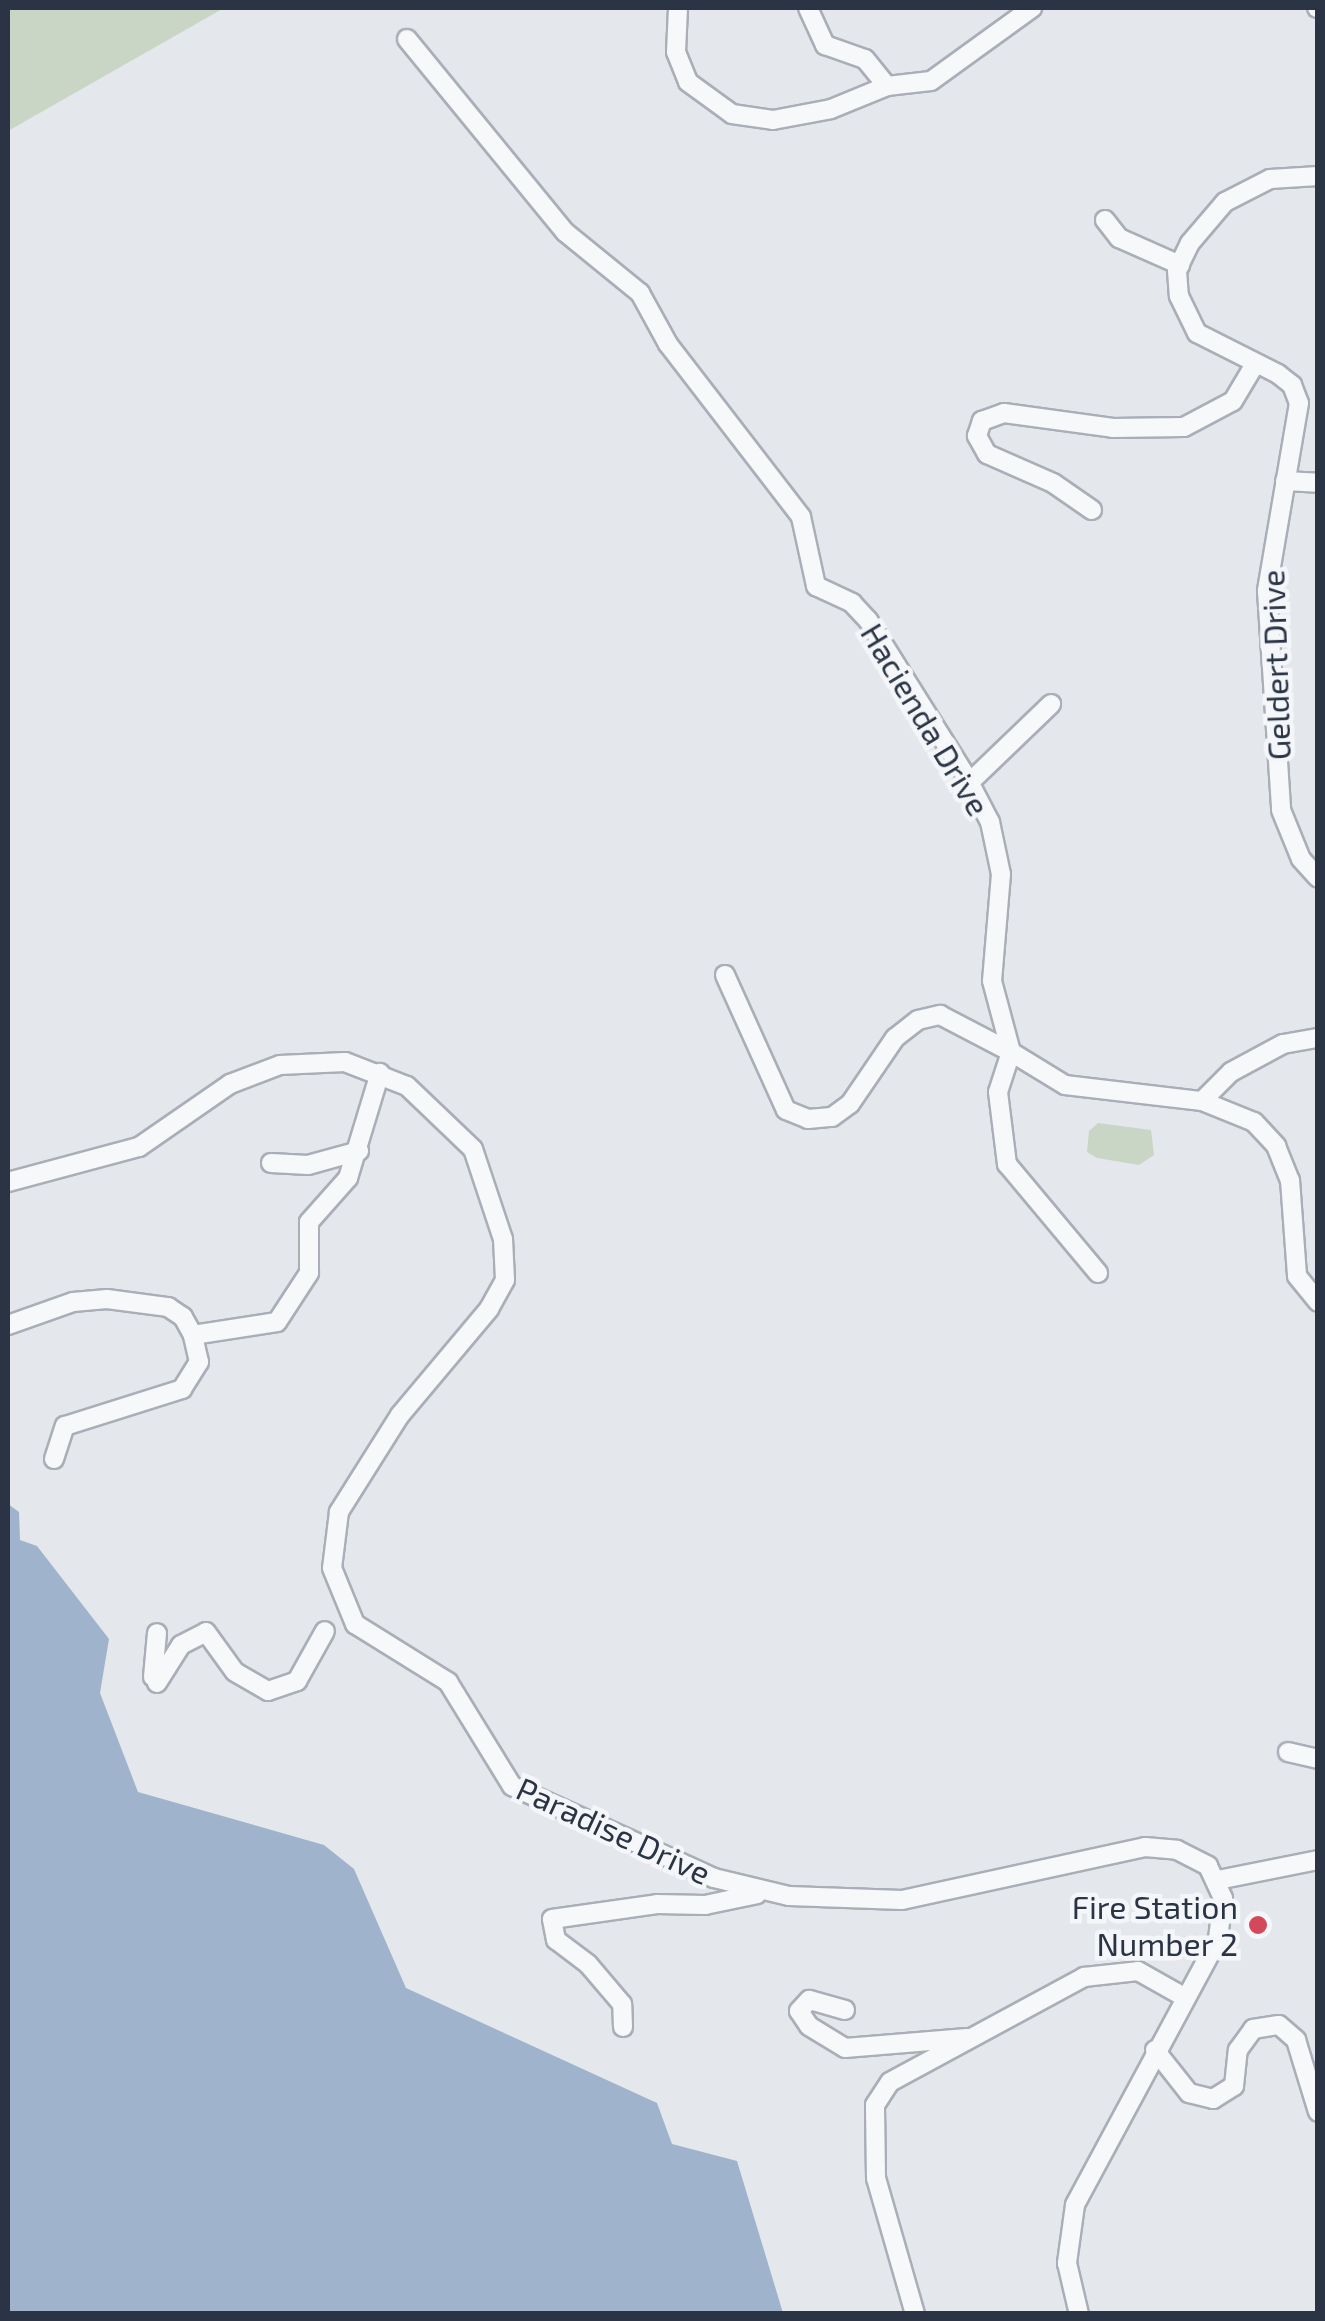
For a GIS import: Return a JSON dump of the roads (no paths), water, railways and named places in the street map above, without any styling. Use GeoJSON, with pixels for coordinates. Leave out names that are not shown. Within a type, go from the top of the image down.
{"type":"FeatureCollection","features":[{"type":"Feature","properties":{"kind":"street"},"geometry":{"type":"LineString","coordinates":[[678,8],[676,52],[688,82],[710,100],[754,120],[841,106],[887,86],[946,74],[1032,8]]}},
{"type":"Feature","properties":{"kind":"street"},"geometry":{"type":"LineString","coordinates":[[808,8],[825,45],[865,59],[887,86]]}},
{"type":"Feature","properties":{"kind":"street","name":"Hacienda Drive"},"geometry":{"type":"LineString","coordinates":[[407,38],[565,232],[640,293],[668,344],[802,517],[816,586],[852,604],[868,620],[970,783],[990,822],[1001,874],[992,981],[1012,1052]]}},
{"type":"Feature","properties":{"kind":"street"},"geometry":{"type":"LineString","coordinates":[[1105,220],[1119,238],[1180,265],[1206,221],[1225,202],[1270,178],[1318,176]]}},
{"type":"Feature","properties":{"kind":"street","name":"Geldert Drive"},"geometry":{"type":"LineString","coordinates":[[1180,265],[1178,296],[1196,334],[1292,384],[1299,403],[1267,591],[1278,792],[1285,829],[1318,878]]}},
{"type":"Feature","properties":{"kind":"street"},"geometry":{"type":"LineString","coordinates":[[1092,510],[1053,483],[987,454],[977,436],[982,421],[1004,413],[1184,427],[1216,415],[1239,393],[1255,364]]}},
{"type":"Feature","properties":{"kind":"street"},"geometry":{"type":"LineString","coordinates":[[1285,480],[1318,483]]}},
{"type":"Feature","properties":{"kind":"street"},"geometry":{"type":"LineString","coordinates":[[970,783],[1051,704]]}},
{"type":"Feature","properties":{"kind":"street"},"geometry":{"type":"LineString","coordinates":[[726,976],[786,1110],[808,1118],[832,1118],[850,1104],[894,1038],[918,1020],[940,1015],[1065,1085],[1202,1100],[1254,1122],[1276,1146],[1290,1180],[1297,1276],[1318,1302]]}},
{"type":"Feature","properties":{"kind":"street"},"geometry":{"type":"LineString","coordinates":[[1202,1100],[1231,1072],[1283,1044],[1318,1038]]}},
{"type":"Feature","properties":{"kind":"street"},"geometry":{"type":"LineString","coordinates":[[1012,1052],[998,1092],[1007,1164],[1098,1272]]}},
{"type":"Feature","properties":{"kind":"street","name":"Paradise Drive"},"geometry":{"type":"LineString","coordinates":[[8,1182],[139,1147],[257,1071],[326,1060],[380,1073],[406,1086],[474,1148],[503,1239],[505,1280],[489,1309],[400,1415],[339,1512],[331,1553],[340,1600],[366,1635],[448,1682],[495,1765],[522,1794],[763,1893],[884,1902],[1145,1847],[1192,1856],[1218,1880]]}},
{"type":"Feature","properties":{"kind":"street"},"geometry":{"type":"LineString","coordinates":[[192,1336],[277,1322],[309,1273],[310,1222],[348,1178],[380,1073]]}},
{"type":"Feature","properties":{"kind":"street"},"geometry":{"type":"LineString","coordinates":[[374,1098],[406,1086]]}},
{"type":"Feature","properties":{"kind":"street"},"geometry":{"type":"LineString","coordinates":[[271,1163],[308,1165],[359,1151]]}},
{"type":"Feature","properties":{"kind":"street"},"geometry":{"type":"LineString","coordinates":[[8,1325],[73,1302],[128,1300],[168,1308],[183,1317],[192,1336],[200,1362],[182,1389],[65,1426],[57,1432],[54,1459]]}},
{"type":"Feature","properties":{"kind":"street"},"geometry":{"type":"LineString","coordinates":[[157,1633],[154,1684],[189,1636],[206,1632],[235,1672],[268,1691],[298,1682],[324,1631]]}},
{"type":"Feature","properties":{"kind":"street"},"geometry":{"type":"LineString","coordinates":[[1288,1752],[1318,1758]]}},
{"type":"Feature","properties":{"kind":"street"},"geometry":{"type":"LineString","coordinates":[[1078,2314],[1066,2263],[1075,2204],[1222,1927],[1218,1880],[1318,1860]]}},
{"type":"Feature","properties":{"kind":"street"},"geometry":{"type":"LineString","coordinates":[[623,2026],[622,2004],[556,1940],[552,1919],[657,1904],[705,1906],[763,1893]]}},
{"type":"Feature","properties":{"kind":"street"},"geometry":{"type":"LineString","coordinates":[[915,2314],[876,2178],[875,2106],[890,2082],[978,2038],[1084,1977],[1111,1970],[1138,1970],[1186,1998]]}},
{"type":"Feature","properties":{"kind":"street"},"geometry":{"type":"LineString","coordinates":[[845,2010],[810,2000],[799,2011],[809,2026],[845,2048],[978,2038]]}},
{"type":"Feature","properties":{"kind":"street"},"geometry":{"type":"LineString","coordinates":[[1155,2050],[1189,2093],[1213,2098],[1234,2086],[1238,2050],[1254,2029],[1280,2025],[1296,2040],[1318,2112]]}},
{"type":"Feature","properties":{"kind":"water"},"geometry":{"type":"Polygon","coordinates":[[[8,1504],[19,1512],[20,1540],[37,1546],[109,1639],[100,1693],[138,1792],[324,1845],[354,1869],[406,1988],[657,2103],[672,2144],[737,2161],[783,2313],[8,2313],[8,1504]]]}},
{"type":"Feature","properties":{"kind":"place","name":"Fire Station Number 2"},"geometry":{"type":"Point","coordinates":[1258,1925]}}]}
